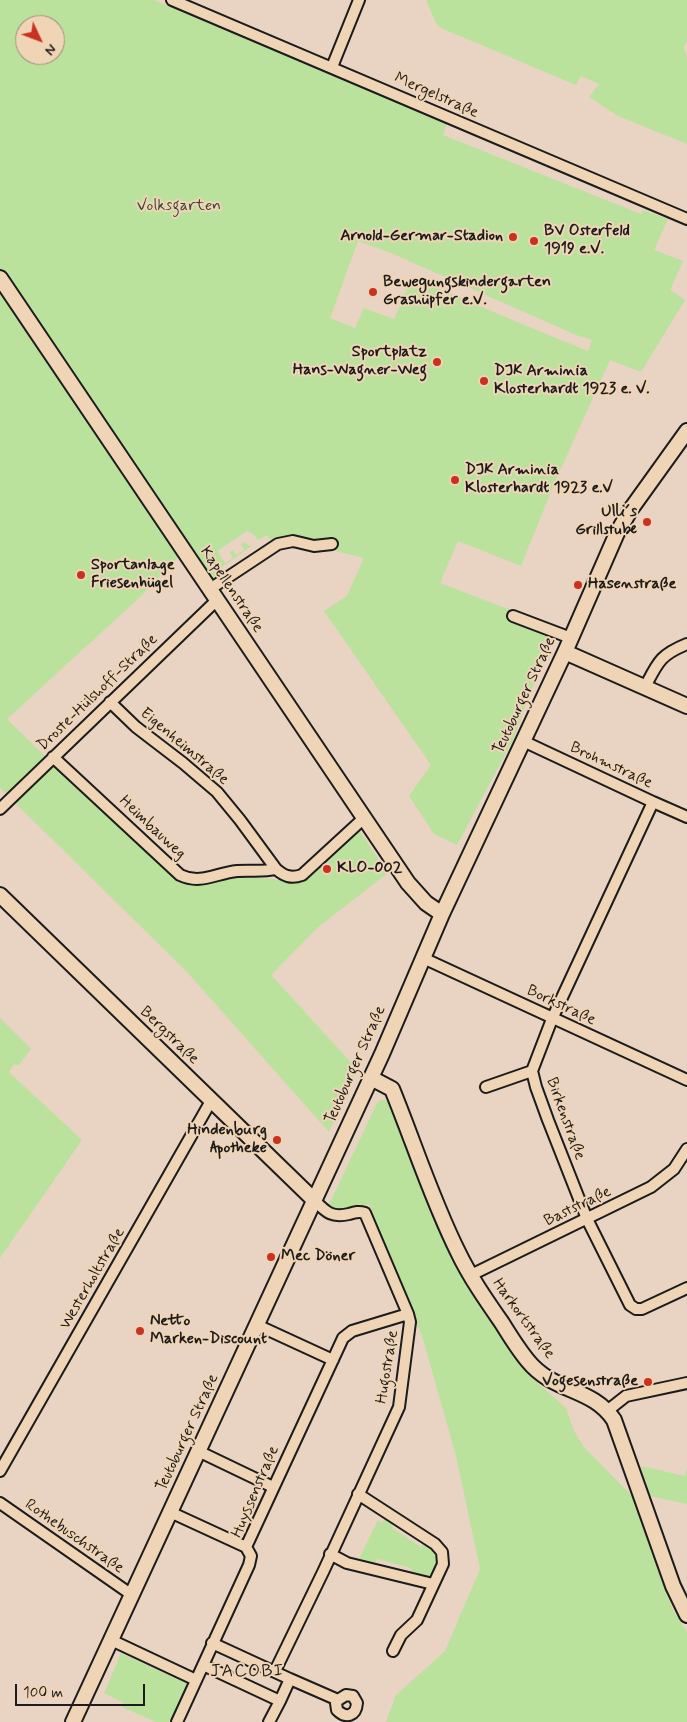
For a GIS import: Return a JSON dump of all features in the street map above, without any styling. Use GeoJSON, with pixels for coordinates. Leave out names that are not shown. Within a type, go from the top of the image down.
{"type":"FeatureCollection","features":[{"type":"Feature","properties":{"kind":"street","name":"Mergelstraße"},"geometry":{"type":"LineString","coordinates":[[172,0],[687,218]]}},
{"type":"Feature","properties":{"kind":"street"},"geometry":{"type":"LineString","coordinates":[[332,67],[359,0]]}},
{"type":"Feature","properties":{"kind":"street","name":"Kapellenstraße"},"geometry":{"type":"LineString","coordinates":[[0,278],[417,895],[442,914]]}},
{"type":"Feature","properties":{"kind":"street","name":"Teutoburger Straße"},"geometry":{"type":"LineString","coordinates":[[73,1722],[365,1092],[442,914],[565,652],[623,522],[685,438]]}},
{"type":"Feature","properties":{"kind":"street","name":"Droste-Hülshoff-Straße"},"geometry":{"type":"LineString","coordinates":[[1,807],[110,702],[213,595],[278,544],[293,542],[314,546],[332,544]]}},
{"type":"Feature","properties":{"kind":"street"},"geometry":{"type":"LineString","coordinates":[[512,616],[571,638]]}},
{"type":"Feature","properties":{"kind":"street"},"geometry":{"type":"LineString","coordinates":[[645,687],[662,657],[670,651],[687,644]]}},
{"type":"Feature","properties":{"kind":"street"},"geometry":{"type":"LineString","coordinates":[[565,652],[687,706]]}},
{"type":"Feature","properties":{"kind":"street","name":"Eigenheimstraße"},"geometry":{"type":"LineString","coordinates":[[110,702],[136,727],[217,792],[276,869]]}},
{"type":"Feature","properties":{"kind":"street","name":"Brohmstraße"},"geometry":{"type":"LineString","coordinates":[[523,741],[687,816]]}},
{"type":"Feature","properties":{"kind":"street","name":"Heimbauweg"},"geometry":{"type":"LineString","coordinates":[[53,757],[180,875],[200,880],[229,872],[258,872],[276,869]]}},
{"type":"Feature","properties":{"kind":"street","name":"Birkenstraße"},"geometry":{"type":"LineString","coordinates":[[653,802],[552,1019],[532,1071],[548,1120],[587,1219],[630,1305],[636,1309],[642,1309],[687,1288]]}},
{"type":"Feature","properties":{"kind":"street"},"geometry":{"type":"LineString","coordinates":[[276,869],[287,877],[302,875],[364,818]]}},
{"type":"Feature","properties":{"kind":"street","name":"Bergstraße"},"geometry":{"type":"LineString","coordinates":[[0,895],[314,1200]]}},
{"type":"Feature","properties":{"kind":"street","name":"Borkstraße"},"geometry":{"type":"LineString","coordinates":[[423,958],[687,1080]]}},
{"type":"Feature","properties":{"kind":"street"},"geometry":{"type":"LineString","coordinates":[[486,1087],[532,1071]]}},
{"type":"Feature","properties":{"kind":"street","name":"Harkortstraße"},"geometry":{"type":"LineString","coordinates":[[371,1078],[392,1090],[448,1231],[471,1275],[521,1351],[537,1371],[562,1387],[594,1399],[614,1420],[667,1570],[687,1615]]}},
{"type":"Feature","properties":{"kind":"street","name":"Westerholtstraße"},"geometry":{"type":"LineString","coordinates":[[0,1472],[211,1101]]}},
{"type":"Feature","properties":{"kind":"street","name":"Baststraße"},"geometry":{"type":"LineString","coordinates":[[471,1275],[642,1192],[661,1180],[674,1168],[687,1149]]}},
{"type":"Feature","properties":{"kind":"street","name":"Hugostraße"},"geometry":{"type":"LineString","coordinates":[[274,1671],[399,1407],[410,1322],[365,1213],[357,1212],[341,1216],[334,1215],[326,1212],[314,1200]]}},
{"type":"Feature","properties":{"kind":"street","name":"Huyssenstraße"},"geometry":{"type":"LineString","coordinates":[[177,1722],[250,1560],[250,1551],[246,1547],[342,1338],[352,1331],[408,1314]]}},
{"type":"Feature","properties":{"kind":"street"},"geometry":{"type":"LineString","coordinates":[[257,1325],[333,1360]]}},
{"type":"Feature","properties":{"kind":"street"},"geometry":{"type":"LineString","coordinates":[[607,1411],[626,1396],[687,1383]]}},
{"type":"Feature","properties":{"kind":"street"},"geometry":{"type":"LineString","coordinates":[[198,1452],[273,1488]]}},
{"type":"Feature","properties":{"kind":"street"},"geometry":{"type":"LineString","coordinates":[[358,1494],[439,1548],[442,1552],[443,1564],[417,1620],[401,1635],[393,1651]]}},
{"type":"Feature","properties":{"kind":"street","name":"Rothebuschstraße"},"geometry":{"type":"LineString","coordinates":[[0,1503],[132,1595]]}},
{"type":"Feature","properties":{"kind":"street"},"geometry":{"type":"LineString","coordinates":[[170,1512],[246,1547]]}},
{"type":"Feature","properties":{"kind":"street"},"geometry":{"type":"LineString","coordinates":[[330,1554],[347,1563],[433,1584]]}},
{"type":"Feature","properties":{"kind":"street"},"geometry":{"type":"LineString","coordinates":[[111,1640],[196,1680]]}},
{"type":"Feature","properties":{"kind":"street"},"geometry":{"type":"LineString","coordinates":[[212,1644],[338,1700]]}},
{"type":"Feature","properties":{"kind":"street"},"geometry":{"type":"LineString","coordinates":[[203,1665],[280,1701]]}},
{"type":"Feature","properties":{"kind":"street"},"geometry":{"type":"LineString","coordinates":[[270,1722],[290,1679]]}},
{"type":"Feature","properties":{"kind":"green space","name":"Volksgarten"},"geometry":{"type":"Polygon","coordinates":[[[0,0],[154,0],[383,94],[447,123],[443,135],[641,214],[643,210],[668,219],[654,250],[683,261],[670,290],[685,300],[641,372],[610,360],[554,484],[521,566],[458,541],[440,583],[555,627],[513,740],[457,845],[434,834],[409,796],[431,765],[324,611],[347,596],[364,558],[314,546],[276,548],[267,535],[258,540],[252,533],[247,531],[218,552],[225,563],[233,558],[230,552],[233,550],[236,555],[244,550],[241,544],[245,542],[249,546],[253,545],[219,569],[223,576],[213,580],[183,552],[139,598],[7,719],[54,765],[59,766],[187,885],[235,875],[299,882],[349,839],[360,832],[388,873],[317,928],[271,975],[357,1069],[329,1132],[187,972],[0,788],[0,0]],[[358,241],[330,318],[355,328],[364,308],[394,319],[412,277],[588,351],[592,340],[590,339],[576,335],[391,253],[358,241]]]}},
{"type":"Feature","properties":{"kind":"green space"},"geometry":{"type":"Polygon","coordinates":[[[426,0],[687,0],[687,40],[684,47],[687,58],[687,144],[618,116],[589,97],[599,84],[581,76],[576,85],[441,28],[436,23],[426,0]]]}},
{"type":"Feature","properties":{"kind":"green space"},"geometry":{"type":"Polygon","coordinates":[[[0,1018],[31,1049],[18,1066],[14,1064],[9,1072],[82,1140],[0,1258],[0,1018]]]}},
{"type":"Feature","properties":{"kind":"green space"},"geometry":{"type":"Polygon","coordinates":[[[381,1100],[389,1103],[459,1272],[519,1363],[529,1375],[566,1408],[574,1431],[584,1447],[633,1497],[667,1596],[674,1612],[687,1632],[687,1722],[386,1722],[396,1695],[445,1651],[480,1569],[456,1456],[423,1339],[369,1204],[339,1211],[327,1209],[377,1103],[381,1100]]]}},
{"type":"Feature","properties":{"kind":"green space"},"geometry":{"type":"Polygon","coordinates":[[[641,1466],[685,1476],[687,1468],[687,1504],[650,1496],[641,1466]]]}},
{"type":"Feature","properties":{"kind":"green space"},"geometry":{"type":"Polygon","coordinates":[[[386,1517],[394,1522],[392,1528],[421,1547],[425,1542],[435,1550],[439,1560],[437,1567],[432,1573],[426,1577],[418,1577],[410,1575],[411,1568],[377,1559],[374,1565],[358,1561],[378,1520],[382,1523],[386,1517]]]}},
{"type":"Feature","properties":{"kind":"green space"},"geometry":{"type":"Polygon","coordinates":[[[121,1653],[188,1684],[171,1722],[156,1722],[122,1707],[124,1703],[104,1693],[121,1653]]]}},
{"type":"Feature","properties":{"kind":"place","name":"Arnold-Germar-Stadion"},"geometry":{"type":"Point","coordinates":[513,237]}},
{"type":"Feature","properties":{"kind":"place","name":"BV Osterfeld 1919 e.V."},"geometry":{"type":"Point","coordinates":[534,241]}},
{"type":"Feature","properties":{"kind":"place","name":"Bewegungskindergarten Grashüpfer e.V."},"geometry":{"type":"Point","coordinates":[373,292]}},
{"type":"Feature","properties":{"kind":"place","name":"Sportplatz Hans-Wagner-Weg"},"geometry":{"type":"Point","coordinates":[437,362]}},
{"type":"Feature","properties":{"kind":"place","name":"DJK Arminia Klosterhardt 1923 e. V."},"geometry":{"type":"Point","coordinates":[484,381]}},
{"type":"Feature","properties":{"kind":"place","name":"DJK Arminia Klosterhardt 1923 e.V"},"geometry":{"type":"Point","coordinates":[455,480]}},
{"type":"Feature","properties":{"kind":"place","name":"Ulli´s Grillstube"},"geometry":{"type":"Point","coordinates":[647,522]}},
{"type":"Feature","properties":{"kind":"place","name":"Sportanlage Friesenhügel"},"geometry":{"type":"Point","coordinates":[81,575]}},
{"type":"Feature","properties":{"kind":"place","name":"Hasenstraße"},"geometry":{"type":"Point","coordinates":[578,585]}},
{"type":"Feature","properties":{"kind":"place","name":"KLO-002"},"geometry":{"type":"Point","coordinates":[327,869]}},
{"type":"Feature","properties":{"kind":"place","name":"Hindenburg Apotheke"},"geometry":{"type":"Point","coordinates":[277,1140]}},
{"type":"Feature","properties":{"kind":"place","name":"Mec Döner"},"geometry":{"type":"Point","coordinates":[271,1257]}},
{"type":"Feature","properties":{"kind":"place","name":"Netto Marken-Discount"},"geometry":{"type":"Point","coordinates":[140,1331]}},
{"type":"Feature","properties":{"kind":"place","name":"Vogesenstraße"},"geometry":{"type":"Point","coordinates":[648,1382]}},
{"type":"Feature","properties":{"kind":"district","name":"JACOBI"},"geometry":{"type":"Point","coordinates":[247,1672]}}]}
